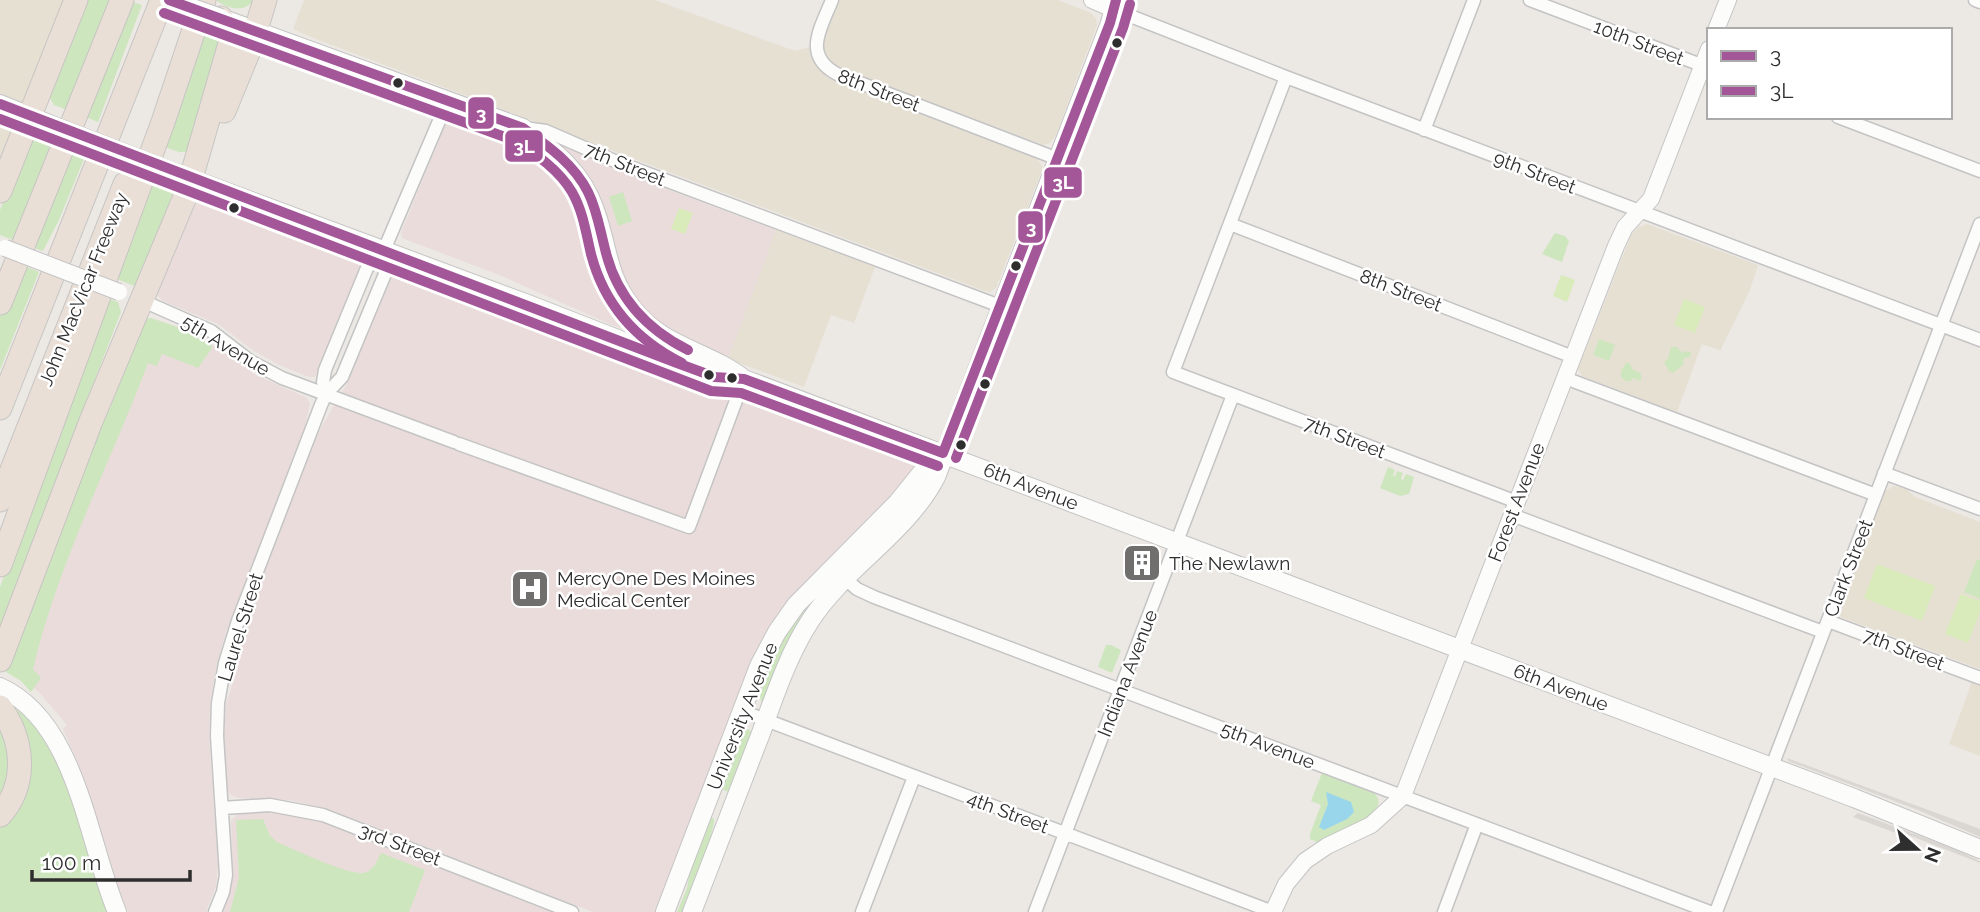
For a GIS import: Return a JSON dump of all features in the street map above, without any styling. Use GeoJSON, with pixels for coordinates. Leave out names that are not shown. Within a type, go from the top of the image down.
{"type":"FeatureCollection","features":[{"type":"Feature","properties":{"kind":"highway"},"geometry":{"type":"LineString","coordinates":[[0,188],[76,0]]}},
{"type":"Feature","properties":{"kind":"highway"},"geometry":{"type":"LineString","coordinates":[[0,303],[122,0]]}},
{"type":"Feature","properties":{"kind":"highway","name":"John MacVicar Freeway"},"geometry":{"type":"LineString","coordinates":[[0,408],[162,0]]}},
{"type":"Feature","properties":{"kind":"highway","name":"John MacVicar Freeway"},"geometry":{"type":"LineString","coordinates":[[0,500],[197,0]]}},
{"type":"Feature","properties":{"kind":"highway"},"geometry":{"type":"LineString","coordinates":[[0,565],[159,135],[204,0]]}},
{"type":"Feature","properties":{"kind":"highway"},"geometry":{"type":"LineString","coordinates":[[194,169],[218,125],[256,31],[265,0]]}},
{"type":"Feature","properties":{"kind":"highway"},"geometry":{"type":"LineString","coordinates":[[0,660],[91,421],[194,169],[231,40],[230,30],[221,18]]}},
{"type":"Feature","properties":{"kind":"highway"},"geometry":{"type":"LineString","coordinates":[[0,815],[12,799],[20,773],[19,746],[4,713]]}},
{"type":"Feature","properties":{"kind":"main road","name":"7th Street"},"geometry":{"type":"LineString","coordinates":[[169,0],[523,128]]}},
{"type":"Feature","properties":{"kind":"main road","name":"University Avenue"},"geometry":{"type":"LineString","coordinates":[[692,912],[802,635],[839,573],[928,466],[943,453],[1115,5]]}},
{"type":"Feature","properties":{"kind":"main road","name":"6th Avenue"},"geometry":{"type":"LineString","coordinates":[[0,104],[165,169],[194,169],[384,250],[715,377],[744,379],[943,453],[1980,849]]}},
{"type":"Feature","properties":{"kind":"main road"},"geometry":{"type":"LineString","coordinates":[[523,128],[565,161],[588,192],[615,280],[635,312],[667,339],[721,363],[744,379]]}},
{"type":"Feature","properties":{"kind":"main road","name":"University Avenue"},"geometry":{"type":"LineString","coordinates":[[664,912],[760,666],[777,632],[796,606],[839,573]]}},
{"type":"Feature","properties":{"kind":"main road"},"geometry":{"type":"LineString","coordinates":[[0,687],[23,700],[60,744],[117,912]]}},
{"type":"Feature","properties":{"kind":"street","name":"8th Street"},"geometry":{"type":"LineString","coordinates":[[832,0],[816,41],[820,61],[837,75],[1058,159]]}},
{"type":"Feature","properties":{"kind":"street","name":"9th Street"},"geometry":{"type":"LineString","coordinates":[[1091,0],[1115,5],[1286,77],[1980,340]]}},
{"type":"Feature","properties":{"kind":"street"},"geometry":{"type":"LineString","coordinates":[[1424,130],[1474,0]]}},
{"type":"Feature","properties":{"kind":"street","name":"10th Street"},"geometry":{"type":"LineString","coordinates":[[1530,0],[1706,67]]}},
{"type":"Feature","properties":{"kind":"street"},"geometry":{"type":"LineString","coordinates":[[1717,28],[1728,0]]}},
{"type":"Feature","properties":{"kind":"street","name":"Forest Avenue"},"geometry":{"type":"LineString","coordinates":[[1273,912],[1286,884],[1305,861],[1327,846],[1371,825],[1403,796],[1616,246],[1625,227],[1651,200],[1706,67]]}},
{"type":"Feature","properties":{"kind":"street"},"geometry":{"type":"LineString","coordinates":[[1230,224],[1286,77]]}},
{"type":"Feature","properties":{"kind":"street","name":"Laurel Street"},"geometry":{"type":"LineString","coordinates":[[326,394],[323,382],[325,370],[368,268],[384,250],[447,100]]}},
{"type":"Feature","properties":{"kind":"street"},"geometry":{"type":"LineString","coordinates":[[1843,119],[1980,171]]}},
{"type":"Feature","properties":{"kind":"street","name":"7th Street"},"geometry":{"type":"LineString","coordinates":[[523,128],[546,131],[617,162],[1000,306]]}},
{"type":"Feature","properties":{"kind":"street","name":"8th Street"},"geometry":{"type":"LineString","coordinates":[[1230,224],[1573,357]]}},
{"type":"Feature","properties":{"kind":"street","name":"7th Street"},"geometry":{"type":"LineString","coordinates":[[1230,224],[1173,372],[1514,508],[1825,626],[1980,678]]}},
{"type":"Feature","properties":{"kind":"street","name":"Clark Street"},"geometry":{"type":"LineString","coordinates":[[1716,912],[1980,224]]}},
{"type":"Feature","properties":{"kind":"street","name":"5th Avenue"},"geometry":{"type":"LineString","coordinates":[[3,247],[211,331],[272,373],[689,527],[744,379]]}},
{"type":"Feature","properties":{"kind":"street","name":"Laurel Street"},"geometry":{"type":"LineString","coordinates":[[215,912],[226,875],[217,736],[218,703],[225,663],[243,608],[326,394],[342,377],[385,274],[384,250]]}},
{"type":"Feature","properties":{"kind":"street"},"geometry":{"type":"LineString","coordinates":[[1565,379],[1876,495]]}},
{"type":"Feature","properties":{"kind":"street","name":"Indiana Avenue"},"geometry":{"type":"LineString","coordinates":[[1035,912],[1233,395]]}},
{"type":"Feature","properties":{"kind":"street"},"geometry":{"type":"LineString","coordinates":[[1884,473],[1980,509]]}},
{"type":"Feature","properties":{"kind":"street","name":"5th Avenue"},"geometry":{"type":"LineString","coordinates":[[839,573],[857,589],[874,597],[1710,912]]}},
{"type":"Feature","properties":{"kind":"street","name":"4th Street"},"geometry":{"type":"LineString","coordinates":[[742,711],[1273,912]]}},
{"type":"Feature","properties":{"kind":"street"},"geometry":{"type":"LineString","coordinates":[[862,912],[914,776]]}},
{"type":"Feature","properties":{"kind":"street","name":"3rd Street"},"geometry":{"type":"LineString","coordinates":[[222,808],[270,805],[323,815],[572,912]]}},
{"type":"Feature","properties":{"kind":"street"},"geometry":{"type":"LineString","coordinates":[[1444,912],[1477,824]]}},
{"type":"Feature","properties":{"kind":"shaded area"},"geometry":{"type":"Polygon","coordinates":[[[0,0],[69,0],[0,171],[0,0]]]}},
{"type":"Feature","properties":{"kind":"shaded area"},"geometry":{"type":"Polygon","coordinates":[[[304,0],[655,0],[795,51],[810,47],[814,62],[828,78],[1037,158],[1042,166],[1041,173],[996,288],[990,292],[985,291],[318,40],[293,29],[304,0]]]}},
{"type":"Feature","properties":{"kind":"shaded area"},"geometry":{"type":"Polygon","coordinates":[[[839,0],[1058,0],[1091,13],[1097,25],[1056,135],[1050,143],[1044,145],[830,62],[824,53],[824,39],[839,0]]]}},
{"type":"Feature","properties":{"kind":"shaded area"},"geometry":{"type":"Polygon","coordinates":[[[455,112],[525,139],[566,170],[656,341],[612,325],[502,276],[402,238],[401,233],[449,115],[455,112]]]}},
{"type":"Feature","properties":{"kind":"shaded area"},"geometry":{"type":"Polygon","coordinates":[[[549,136],[629,175],[776,230],[728,359],[677,338],[642,309],[618,271],[549,136]]]}},
{"type":"Feature","properties":{"kind":"shaded area"},"geometry":{"type":"Polygon","coordinates":[[[202,195],[356,251],[362,256],[363,264],[315,377],[279,365],[254,351],[218,324],[163,301],[158,296],[157,290],[196,198],[202,195]]]}},
{"type":"Feature","properties":{"kind":"shaded area"},"geometry":{"type":"Polygon","coordinates":[[[1647,224],[1758,265],[1750,290],[1722,351],[1702,344],[1677,412],[1582,376],[1578,369],[1631,235],[1638,227],[1647,224]]]}},
{"type":"Feature","properties":{"kind":"shaded area"},"geometry":{"type":"Polygon","coordinates":[[[776,230],[875,267],[854,323],[831,315],[804,387],[728,359],[776,230]]]}},
{"type":"Feature","properties":{"kind":"shaded area","name":"MercyOne Des Moines Medical Center"},"geometry":{"type":"Polygon","coordinates":[[[406,269],[907,454],[913,460],[915,468],[908,481],[795,596],[658,912],[593,912],[332,810],[290,800],[239,798],[232,796],[227,790],[224,740],[226,704],[250,609],[319,431],[348,382],[393,275],[398,270],[406,269]]]}},
{"type":"Feature","properties":{"kind":"shaded area"},"geometry":{"type":"Polygon","coordinates":[[[156,319],[208,342],[256,375],[307,398],[310,404],[305,426],[225,635],[216,668],[210,703],[209,737],[218,866],[216,886],[206,912],[128,912],[114,878],[76,758],[63,729],[67,725],[39,692],[21,678],[132,376],[156,319]]]}},
{"type":"Feature","properties":{"kind":"shaded area"},"geometry":{"type":"Polygon","coordinates":[[[1894,486],[1980,522],[1980,669],[1841,617],[1839,613],[1885,491],[1894,486]]]}},
{"type":"Feature","properties":{"kind":"shaded area"},"geometry":{"type":"Polygon","coordinates":[[[1972,682],[1980,685],[1980,756],[1949,744],[1972,682]]]}},
{"type":"Feature","properties":{"kind":"shaded area"},"geometry":{"type":"Polygon","coordinates":[[[1787,758],[1980,829],[1980,837],[1918,810],[1788,761],[1787,758]]]}},
{"type":"Feature","properties":{"kind":"shaded area"},"geometry":{"type":"Polygon","coordinates":[[[239,813],[283,813],[321,822],[552,912],[223,912],[233,870],[231,821],[239,813]]]}},
{"type":"Feature","properties":{"kind":"shaded area"},"geometry":{"type":"Polygon","coordinates":[[[1858,813],[1950,847],[1980,863],[1853,817],[1858,813]]]}},
{"type":"Feature","properties":{"kind":"green space"},"geometry":{"type":"Polygon","coordinates":[[[84,0],[113,0],[70,111],[54,105],[50,98],[45,97],[84,0]]]}},
{"type":"Feature","properties":{"kind":"green space"},"geometry":{"type":"Polygon","coordinates":[[[216,0],[254,0],[240,8],[230,7],[216,0]]]}},
{"type":"Feature","properties":{"kind":"green space"},"geometry":{"type":"Polygon","coordinates":[[[129,1],[142,5],[98,122],[83,116],[129,1]]]}},
{"type":"Feature","properties":{"kind":"green space"},"geometry":{"type":"Polygon","coordinates":[[[207,28],[222,33],[189,152],[179,152],[162,146],[207,28]]]}},
{"type":"Feature","properties":{"kind":"green space"},"geometry":{"type":"Polygon","coordinates":[[[37,137],[58,143],[18,242],[0,235],[0,210],[27,141],[31,142],[37,137]]]}},
{"type":"Feature","properties":{"kind":"green space"},"geometry":{"type":"Polygon","coordinates":[[[71,148],[86,154],[43,251],[31,247],[71,148]]]}},
{"type":"Feature","properties":{"kind":"green space"},"geometry":{"type":"Polygon","coordinates":[[[150,178],[170,186],[174,196],[135,286],[114,278],[150,178]]]}},
{"type":"Feature","properties":{"kind":"green space"},"geometry":{"type":"Polygon","coordinates":[[[623,192],[632,221],[618,226],[609,197],[623,192]]]}},
{"type":"Feature","properties":{"kind":"green space"},"geometry":{"type":"Polygon","coordinates":[[[679,208],[693,213],[685,234],[671,229],[679,208]]]}},
{"type":"Feature","properties":{"kind":"green space"},"geometry":{"type":"Polygon","coordinates":[[[1555,233],[1565,236],[1569,241],[1562,262],[1542,254],[1555,233]]]}},
{"type":"Feature","properties":{"kind":"green space"},"geometry":{"type":"Polygon","coordinates":[[[22,265],[39,272],[0,370],[0,316],[22,265]]]}},
{"type":"Feature","properties":{"kind":"green space"},"geometry":{"type":"Polygon","coordinates":[[[1561,275],[1575,280],[1567,302],[1553,296],[1561,275]]]}},
{"type":"Feature","properties":{"kind":"green space"},"geometry":{"type":"Polygon","coordinates":[[[106,298],[118,302],[121,312],[44,511],[29,563],[0,640],[0,587],[106,298]]]}},
{"type":"Feature","properties":{"kind":"green space"},"geometry":{"type":"Polygon","coordinates":[[[1684,299],[1705,307],[1695,333],[1674,325],[1684,299]]]}},
{"type":"Feature","properties":{"kind":"green space"},"geometry":{"type":"Polygon","coordinates":[[[151,318],[183,329],[211,344],[212,348],[198,368],[162,354],[157,366],[148,363],[56,591],[33,669],[41,678],[31,692],[21,681],[6,672],[101,423],[110,408],[143,324],[146,319],[151,318]]]}},
{"type":"Feature","properties":{"kind":"green space"},"geometry":{"type":"Polygon","coordinates":[[[1599,339],[1615,345],[1609,361],[1593,355],[1599,339]]]}},
{"type":"Feature","properties":{"kind":"green space"},"geometry":{"type":"Polygon","coordinates":[[[1671,347],[1677,347],[1682,353],[1691,352],[1690,357],[1684,358],[1683,365],[1673,373],[1664,362],[1668,359],[1671,347]]]}},
{"type":"Feature","properties":{"kind":"green space"},"geometry":{"type":"Polygon","coordinates":[[[1626,363],[1630,363],[1632,369],[1641,374],[1641,381],[1633,378],[1625,381],[1621,377],[1626,363]]]}},
{"type":"Feature","properties":{"kind":"green space"},"geometry":{"type":"Polygon","coordinates":[[[1388,467],[1395,470],[1393,476],[1397,471],[1403,473],[1403,480],[1406,474],[1414,477],[1409,494],[1400,496],[1380,488],[1388,467]]]}},
{"type":"Feature","properties":{"kind":"green space"},"geometry":{"type":"Polygon","coordinates":[[[1977,559],[1980,560],[1980,599],[1964,592],[1977,559]]]}},
{"type":"Feature","properties":{"kind":"green space"},"geometry":{"type":"Polygon","coordinates":[[[1877,564],[1935,586],[1922,621],[1864,598],[1877,564]]]}},
{"type":"Feature","properties":{"kind":"green space"},"geometry":{"type":"Polygon","coordinates":[[[818,591],[822,595],[764,704],[760,697],[770,660],[785,630],[818,591]]]}},
{"type":"Feature","properties":{"kind":"green space"},"geometry":{"type":"Polygon","coordinates":[[[1961,594],[1980,601],[1980,612],[1968,643],[1945,634],[1961,594]]]}},
{"type":"Feature","properties":{"kind":"green space"},"geometry":{"type":"Polygon","coordinates":[[[1106,645],[1121,650],[1112,673],[1098,667],[1106,645]]]}},
{"type":"Feature","properties":{"kind":"green space"},"geometry":{"type":"Polygon","coordinates":[[[18,710],[36,728],[63,776],[109,912],[0,912],[0,826],[5,822],[14,714],[18,710]]]}},
{"type":"Feature","properties":{"kind":"green space"},"geometry":{"type":"Polygon","coordinates":[[[0,720],[13,764],[0,804],[0,720]]]}},
{"type":"Feature","properties":{"kind":"green space"},"geometry":{"type":"Polygon","coordinates":[[[748,729],[752,732],[729,792],[721,789],[721,784],[741,731],[748,729]]]}},
{"type":"Feature","properties":{"kind":"green space"},"geometry":{"type":"Polygon","coordinates":[[[1322,773],[1373,792],[1378,800],[1377,808],[1360,823],[1317,842],[1310,839],[1310,834],[1321,805],[1311,801],[1322,773]]]}},
{"type":"Feature","properties":{"kind":"green space"},"geometry":{"type":"Polygon","coordinates":[[[710,817],[714,819],[714,823],[706,856],[686,912],[677,912],[687,888],[692,860],[710,817]]]}},
{"type":"Feature","properties":{"kind":"green space"},"geometry":{"type":"Polygon","coordinates":[[[263,819],[270,836],[277,842],[345,870],[356,873],[369,871],[381,853],[425,870],[409,912],[230,912],[239,877],[236,820],[263,819]]]}},
{"type":"Feature","properties":{"kind":"water"},"geometry":{"type":"Polygon","coordinates":[[[1326,792],[1351,802],[1354,812],[1347,819],[1324,830],[1319,827],[1328,804],[1326,792]]]}},
{"type":"Feature","properties":{"kind":"transit line","name":"3"},"geometry":{"type":"LineString","coordinates":[[169,0],[523,128],[560,156],[582,182],[594,206],[610,266],[625,296],[646,321],[688,350]]}},
{"type":"Feature","properties":{"kind":"transit line","name":"3"},"geometry":{"type":"LineString","coordinates":[[943,453],[1110,23],[1116,0]]}},
{"type":"Feature","properties":{"kind":"transit line","name":"3L"},"geometry":{"type":"LineString","coordinates":[[956,458],[1130,4]]}},
{"type":"Feature","properties":{"kind":"transit line","name":"3L"},"geometry":{"type":"LineString","coordinates":[[164,13],[524,146],[554,170],[576,199],[597,272],[613,304],[636,332],[682,363]]}},
{"type":"Feature","properties":{"kind":"transit line","name":"3"},"geometry":{"type":"LineString","coordinates":[[0,104],[677,363],[715,377],[744,379],[943,453]]}},
{"type":"Feature","properties":{"kind":"transit line","name":"3L"},"geometry":{"type":"LineString","coordinates":[[0,119],[711,391],[741,393],[938,466]]}},
{"type":"Feature","properties":{"kind":"place","name":"The Newlawn"},"geometry":{"type":"Point","coordinates":[1142,563]}},
{"type":"Feature","properties":{"kind":"place","name":"MercyOne Des Moines Medical Center"},"geometry":{"type":"Point","coordinates":[530,589]}}]}
